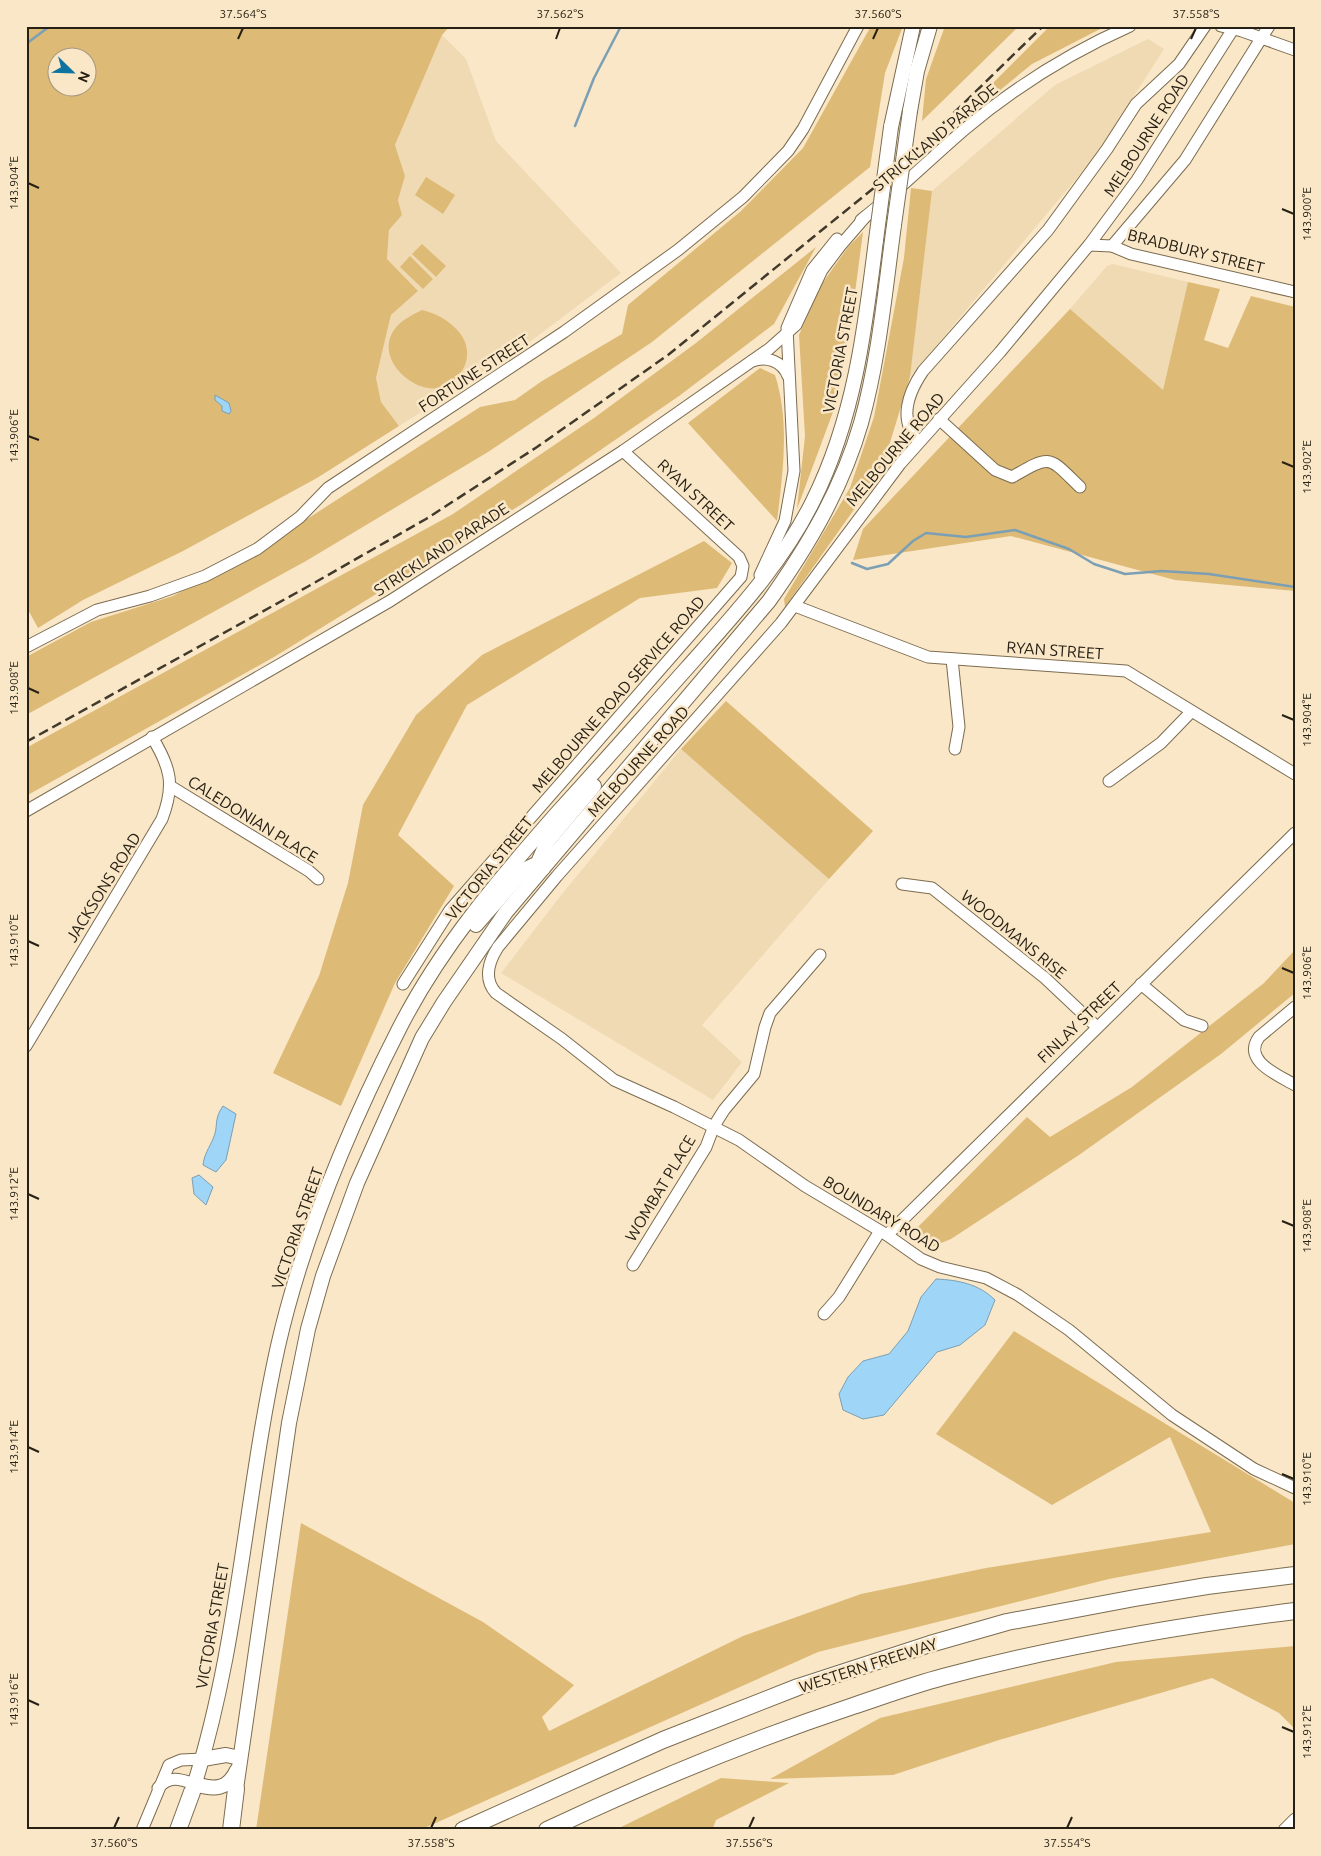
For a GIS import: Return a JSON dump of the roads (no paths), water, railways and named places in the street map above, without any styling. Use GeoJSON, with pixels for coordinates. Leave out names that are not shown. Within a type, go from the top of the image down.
{"type":"FeatureCollection","features":[{"type":"Feature","properties":{"kind":"highway","name":"WESTERN FREEWAY"},"geometry":{"type":"LineString","coordinates":[[463,1830],[663,1740],[798,1687],[863,1665],[1007,1622],[1207,1586],[1277,1578],[1295,1574]]}},
{"type":"Feature","properties":{"kind":"highway"},"geometry":{"type":"LineString","coordinates":[[547,1830],[638,1788],[770,1734],[941,1677],[1033,1654],[1183,1625],[1295,1612]]}},
{"type":"Feature","properties":{"kind":"highway"},"geometry":{"type":"LineString","coordinates":[[1183,1625],[1295,1622]]}},
{"type":"Feature","properties":{"kind":"highway"},"geometry":{"type":"LineString","coordinates":[[178,1830],[194,1788]]}},
{"type":"Feature","properties":{"kind":"highway"},"geometry":{"type":"LineString","coordinates":[[231,1830],[236,1789]]}},
{"type":"Feature","properties":{"kind":"main road","name":"VICTORIA STREET"},"geometry":{"type":"LineString","coordinates":[[194,1788],[203,1759],[225,1660],[272,1378],[292,1292],[316,1218],[359,1115],[399,1028],[426,981],[463,927],[504,874],[714,638],[783,553],[803,521],[820,487],[841,434],[860,354],[891,127],[913,26]]}},
{"type":"Feature","properties":{"kind":"main road","name":"VICTORIA STREET"},"geometry":{"type":"LineString","coordinates":[[236,1789],[288,1423],[308,1329],[323,1276],[357,1184],[422,1038],[484,942],[769,601],[819,525],[846,468],[861,423],[878,342],[910,111],[930,26]]}},
{"type":"Feature","properties":{"kind":"main road"},"geometry":{"type":"LineString","coordinates":[[544,868],[540,862],[540,855],[547,842],[714,638]]}},
{"type":"Feature","properties":{"kind":"main road"},"geometry":{"type":"LineString","coordinates":[[426,981],[524,870],[536,865],[544,868]]}},
{"type":"Feature","properties":{"kind":"main road"},"geometry":{"type":"LineString","coordinates":[[194,1788],[211,1789],[223,1787],[233,1778],[240,1760],[223,1756],[203,1759]]}},
{"type":"Feature","properties":{"kind":"street","name":"FORTUNE STREET"},"geometry":{"type":"LineString","coordinates":[[26,647],[97,610],[150,596],[205,576],[257,549],[300,517],[328,488],[564,332],[678,250],[743,197],[788,151],[818,105],[858,26]]}},
{"type":"Feature","properties":{"kind":"street","name":"STRICKLAND PARADE"},"geometry":{"type":"LineString","coordinates":[[741,367],[771,340],[794,309],[820,257],[836,239],[866,216],[964,130],[1008,96],[1084,49],[1130,26]]}},
{"type":"Feature","properties":{"kind":"street"},"geometry":{"type":"LineString","coordinates":[[918,442],[909,431],[907,412],[911,393],[923,371],[1048,230],[1103,156],[1136,104],[1179,64],[1205,26]]}},
{"type":"Feature","properties":{"kind":"street"},"geometry":{"type":"LineString","coordinates":[[1221,26],[1234,28],[1295,50]]}},
{"type":"Feature","properties":{"kind":"street"},"geometry":{"type":"LineString","coordinates":[[1112,246],[1185,160],[1269,26]]}},
{"type":"Feature","properties":{"kind":"street","name":"MELBOURNE ROAD"},"geometry":{"type":"LineString","coordinates":[[488,973],[492,957],[498,947],[557,876],[795,606],[867,506],[918,442],[1000,352],[1089,245],[1137,180],[1234,28]]}},
{"type":"Feature","properties":{"kind":"street","name":"STRICKLAND PARADE"},"geometry":{"type":"LineString","coordinates":[[26,811],[390,601],[623,451],[786,336],[799,320],[813,285],[829,260],[866,216]]}},
{"type":"Feature","properties":{"kind":"street","name":"BRADBURY STREET"},"geometry":{"type":"LineString","coordinates":[[1089,245],[1112,246],[1131,254],[1295,292]]}},
{"type":"Feature","properties":{"kind":"street","name":"STRICKLAND PARADE"},"geometry":{"type":"LineString","coordinates":[[786,336],[794,309]]}},
{"type":"Feature","properties":{"kind":"street"},"geometry":{"type":"LineString","coordinates":[[744,602],[771,555],[788,508],[794,456],[786,336]]}},
{"type":"Feature","properties":{"kind":"street"},"geometry":{"type":"LineString","coordinates":[[741,367],[759,359],[774,361],[785,369],[790,383]]}},
{"type":"Feature","properties":{"kind":"street"},"geometry":{"type":"LineString","coordinates":[[939,419],[995,470],[1012,477],[1040,461],[1047,460],[1055,463],[1080,487]]}},
{"type":"Feature","properties":{"kind":"street","name":"RYAN STREET"},"geometry":{"type":"LineString","coordinates":[[623,451],[739,557],[743,566]]}},
{"type":"Feature","properties":{"kind":"street","name":"MELBOURNE ROAD SERVICE ROAD"},"geometry":{"type":"LineString","coordinates":[[404,984],[450,910],[736,584],[741,577],[743,566]]}},
{"type":"Feature","properties":{"kind":"street","name":"RYAN STREET"},"geometry":{"type":"LineString","coordinates":[[795,606],[928,657],[1126,671],[1190,712],[1295,774]]}},
{"type":"Feature","properties":{"kind":"street"},"geometry":{"type":"LineString","coordinates":[[952,659],[959,727],[955,750]]}},
{"type":"Feature","properties":{"kind":"street"},"geometry":{"type":"LineString","coordinates":[[1109,781],[1161,743],[1190,712]]}},
{"type":"Feature","properties":{"kind":"street","name":"JACKSONS ROAD"},"geometry":{"type":"LineString","coordinates":[[26,1046],[63,981],[150,841],[164,814],[170,786],[166,761],[152,737]]}},
{"type":"Feature","properties":{"kind":"street","name":"CALEDONIAN PLACE"},"geometry":{"type":"LineString","coordinates":[[170,786],[309,871],[318,879]]}},
{"type":"Feature","properties":{"kind":"street","name":"FINLAY STREET"},"geometry":{"type":"LineString","coordinates":[[824,1314],[839,1297],[883,1233],[1295,833]]}},
{"type":"Feature","properties":{"kind":"street"},"geometry":{"type":"LineString","coordinates":[[544,868],[557,876]]}},
{"type":"Feature","properties":{"kind":"street","name":"WOODMANS RISE"},"geometry":{"type":"LineString","coordinates":[[902,884],[932,888],[1044,978],[1097,1027]]}},
{"type":"Feature","properties":{"kind":"street","name":"WOMBAT PLACE"},"geometry":{"type":"LineString","coordinates":[[633,1265],[706,1147],[714,1126],[754,1074],[764,1027],[770,1013],[820,955]]}},
{"type":"Feature","properties":{"kind":"street","name":"BOUNDARY ROAD"},"geometry":{"type":"LineString","coordinates":[[488,973],[489,982],[496,993],[562,1039],[614,1080],[714,1126],[748,1145],[805,1186],[883,1233],[926,1262],[986,1278],[1018,1295],[1069,1330],[1172,1415],[1254,1468],[1295,1488]]}},
{"type":"Feature","properties":{"kind":"street"},"geometry":{"type":"LineString","coordinates":[[1141,984],[1184,1020],[1202,1026]]}},
{"type":"Feature","properties":{"kind":"street"},"geometry":{"type":"LineString","coordinates":[[1295,1008],[1259,1037],[1255,1044],[1255,1054],[1262,1065],[1295,1085]]}},
{"type":"Feature","properties":{"kind":"street"},"geometry":{"type":"LineString","coordinates":[[142,1830],[167,1768],[173,1762],[187,1759],[203,1759]]}},
{"type":"Feature","properties":{"kind":"street"},"geometry":{"type":"LineString","coordinates":[[158,1789],[164,1782],[173,1778],[194,1788]]}},
{"type":"Feature","properties":{"kind":"street"},"geometry":{"type":"LineString","coordinates":[[1284,1830],[1295,1818]]}},
{"type":"Feature","properties":{"kind":"water"},"geometry":{"type":"Polygon","coordinates":[[[215,395],[229,403],[231,411],[229,414],[222,411],[222,406],[215,400],[215,395]]]}},
{"type":"Feature","properties":{"kind":"water"},"geometry":{"type":"Polygon","coordinates":[[[223,1106],[236,1114],[226,1160],[216,1172],[203,1165],[215,1134],[218,1115],[223,1106]]]}},
{"type":"Feature","properties":{"kind":"water"},"geometry":{"type":"Polygon","coordinates":[[[199,1175],[213,1187],[206,1205],[194,1194],[192,1178],[199,1175]]]}},
{"type":"Feature","properties":{"kind":"water"},"geometry":{"type":"Polygon","coordinates":[[[936,1279],[968,1284],[982,1290],[995,1300],[985,1325],[960,1345],[937,1352],[884,1415],[863,1419],[843,1410],[839,1394],[848,1377],[863,1361],[889,1354],[908,1331],[921,1297],[936,1279]]]}},
{"type":"Feature","properties":{"kind":"waterway"},"geometry":{"type":"LineString","coordinates":[[26,44],[50,26]]}},
{"type":"Feature","properties":{"kind":"waterway"},"geometry":{"type":"LineString","coordinates":[[575,126],[594,78],[621,26]]}},
{"type":"Feature","properties":{"kind":"waterway"},"geometry":{"type":"LineString","coordinates":[[852,563],[867,569],[888,564],[913,541],[926,533],[966,537],[1015,530],[1069,549],[1094,564],[1125,574],[1162,571],[1209,574],[1295,587]]}},
{"type":"Feature","properties":{"kind":"railway"},"geometry":{"type":"LineString","coordinates":[[26,742],[426,519],[537,447],[668,355],[891,174],[1043,26]]}}]}
